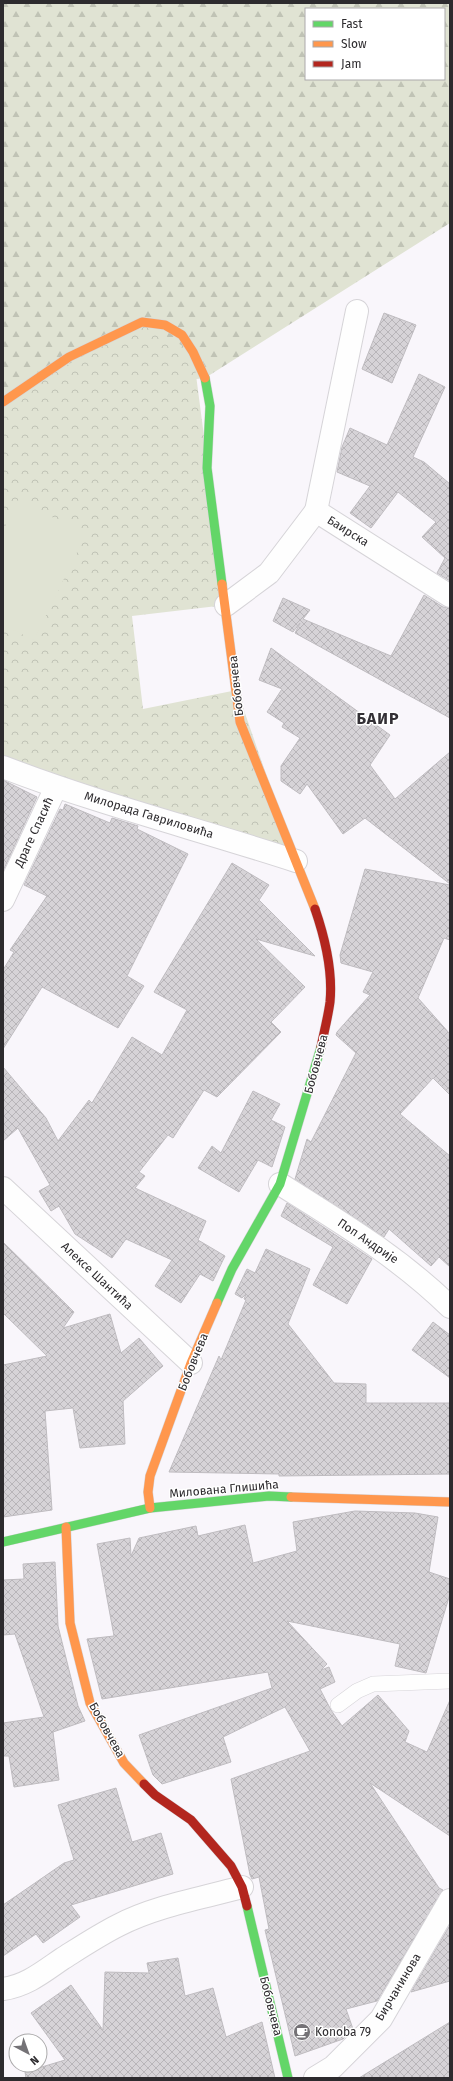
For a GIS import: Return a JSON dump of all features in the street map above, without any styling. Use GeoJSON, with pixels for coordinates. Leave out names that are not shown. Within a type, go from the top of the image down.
{"type":"FeatureCollection","features":[{"type":"Feature","properties":{"kind":"street"},"geometry":{"type":"LineString","coordinates":[[316,511],[357,311]]}},
{"type":"Feature","properties":{"kind":"street","name":"Бобовчева"},"geometry":{"type":"LineString","coordinates":[[3,402],[69,357],[142,322],[165,325],[182,335],[193,352],[205,378],[210,406],[207,468],[240,722],[296,861],[323,934],[330,973],[330,1001],[321,1049],[280,1184],[232,1269],[191,1363],[150,1476],[148,1492],[150,1508]]}},
{"type":"Feature","properties":{"kind":"street","name":"Баирска"},"geometry":{"type":"LineString","coordinates":[[226,605],[270,573],[316,511],[450,596]]}},
{"type":"Feature","properties":{"kind":"street","name":"Милорада Гавриловића"},"geometry":{"type":"LineString","coordinates":[[3,767],[56,787],[230,839],[296,861]]}},
{"type":"Feature","properties":{"kind":"street","name":"Драге Спасић"},"geometry":{"type":"LineString","coordinates":[[3,900],[56,787]]}},
{"type":"Feature","properties":{"kind":"street","name":"Поп Андрије"},"geometry":{"type":"LineString","coordinates":[[280,1184],[373,1242],[409,1269],[450,1307]]}},
{"type":"Feature","properties":{"kind":"street","name":"Алексе Шантића"},"geometry":{"type":"LineString","coordinates":[[3,1188],[191,1363]]}},
{"type":"Feature","properties":{"kind":"street","name":"Милована Глишића"},"geometry":{"type":"LineString","coordinates":[[3,1542],[150,1508],[269,1496],[450,1502]]}},
{"type":"Feature","properties":{"kind":"street","name":"Бобовчева"},"geometry":{"type":"LineString","coordinates":[[66,1527],[70,1623],[90,1703],[124,1763],[155,1795],[191,1820],[231,1866],[242,1887],[288,2078]]}},
{"type":"Feature","properties":{"kind":"street"},"geometry":{"type":"LineString","coordinates":[[3,1989],[16,1987],[33,1978],[92,1939],[121,1924],[153,1912],[242,1887]]}},
{"type":"Feature","properties":{"kind":"street","name":"Бирчанинова"},"geometry":{"type":"LineString","coordinates":[[315,2078],[334,2067],[381,2019],[450,1900]]}},
{"type":"Feature","properties":{"kind":"lane"},"geometry":{"type":"LineString","coordinates":[[338,1705],[357,1691],[373,1684],[450,1681]]}},
{"type":"Feature","properties":{"kind":"green space"},"geometry":{"type":"Polygon","coordinates":[[[3,3],[450,3],[450,223],[205,378],[3,402],[3,3]]]}},
{"type":"Feature","properties":{"kind":"green space"},"geometry":{"type":"Polygon","coordinates":[[[142,322],[193,352],[226,605],[132,616],[143,709],[237,690],[296,861],[3,767],[3,402],[142,322]]]}},
{"type":"Feature","properties":{"kind":"green space"},"geometry":{"type":"Polygon","coordinates":[[[18,500],[86,534],[34,640],[3,625],[3,531],[18,500]]]}},
{"type":"Feature","properties":{"kind":"building"},"geometry":{"type":"Polygon","coordinates":[[[384,313],[416,325],[392,383],[362,369],[384,313]]]}},
{"type":"Feature","properties":{"kind":"building"},"geometry":{"type":"Polygon","coordinates":[[[419,374],[445,387],[413,457],[424,462],[450,484],[450,581],[437,573],[445,558],[422,537],[436,522],[398,492],[371,528],[350,513],[370,486],[337,472],[342,447],[350,428],[387,445],[419,374]]]}},
{"type":"Feature","properties":{"kind":"building"},"geometry":{"type":"Polygon","coordinates":[[[424,595],[443,607],[450,608],[450,718],[295,633],[300,623],[293,632],[273,621],[283,598],[310,610],[303,619],[391,656],[424,595]]]}},
{"type":"Feature","properties":{"kind":"building"},"geometry":{"type":"Polygon","coordinates":[[[271,648],[390,735],[370,765],[395,799],[450,752],[450,884],[365,818],[343,834],[307,784],[300,794],[281,781],[281,766],[300,738],[282,727],[284,723],[267,712],[282,689],[259,680],[271,648]]]}},
{"type":"Feature","properties":{"kind":"building"},"geometry":{"type":"Polygon","coordinates":[[[3,780],[37,797],[3,871],[3,780]]]}},
{"type":"Feature","properties":{"kind":"building"},"geometry":{"type":"Polygon","coordinates":[[[65,804],[110,823],[112,818],[138,826],[137,829],[188,854],[127,976],[144,986],[118,1028],[42,987],[3,1049],[3,970],[14,952],[10,950],[47,896],[24,885],[60,809],[63,810],[65,804]]]}},
{"type":"Feature","properties":{"kind":"building"},"geometry":{"type":"Polygon","coordinates":[[[232,863],[269,885],[259,900],[315,956],[256,939],[305,987],[271,1022],[281,1032],[217,1097],[204,1090],[173,1138],[168,1135],[139,1172],[145,1176],[135,1188],[206,1221],[198,1240],[225,1256],[213,1281],[200,1274],[181,1303],[155,1286],[172,1260],[126,1239],[112,1258],[75,1234],[59,1206],[51,1211],[39,1191],[50,1185],[18,1128],[3,1141],[3,1067],[46,1118],[58,1141],[89,1100],[92,1103],[132,1037],[162,1055],[187,1010],[154,992],[232,863]]]}},
{"type":"Feature","properties":{"kind":"building"},"geometry":{"type":"Polygon","coordinates":[[[365,869],[450,885],[450,940],[444,938],[418,998],[450,1034],[450,1095],[433,1078],[400,1114],[450,1156],[450,1267],[439,1257],[431,1266],[389,1229],[384,1237],[295,1179],[307,1139],[311,1142],[356,1053],[336,1035],[337,1032],[370,995],[363,992],[373,972],[341,963],[340,955],[365,869]]]}},
{"type":"Feature","properties":{"kind":"building"},"geometry":{"type":"Polygon","coordinates":[[[253,1091],[280,1104],[271,1120],[285,1127],[272,1167],[258,1160],[239,1192],[198,1168],[212,1146],[221,1153],[253,1091]]]}},
{"type":"Feature","properties":{"kind":"building"},"geometry":{"type":"Polygon","coordinates":[[[287,1203],[372,1259],[347,1304],[313,1285],[333,1247],[281,1216],[287,1203]]]}},
{"type":"Feature","properties":{"kind":"building"},"geometry":{"type":"Polygon","coordinates":[[[3,1242],[74,1312],[63,1328],[110,1314],[121,1353],[139,1338],[163,1366],[123,1401],[125,1444],[80,1448],[73,1408],[45,1411],[52,1510],[3,1517],[3,1365],[47,1356],[3,1313],[3,1242]]]}},
{"type":"Feature","properties":{"kind":"building"},"geometry":{"type":"Polygon","coordinates":[[[266,1249],[310,1269],[288,1324],[334,1383],[366,1384],[366,1403],[450,1403],[450,1474],[279,1476],[279,1474],[169,1472],[219,1356],[221,1360],[246,1300],[244,1299],[246,1294],[242,1298],[235,1294],[247,1269],[255,1273],[266,1249]]]}},
{"type":"Feature","properties":{"kind":"building"},"geometry":{"type":"Polygon","coordinates":[[[433,1322],[450,1335],[450,1378],[412,1350],[433,1322]]]}},
{"type":"Feature","properties":{"kind":"building"},"geometry":{"type":"Polygon","coordinates":[[[355,1511],[415,1513],[438,1517],[429,1572],[450,1579],[450,1594],[426,1673],[395,1666],[400,1644],[287,1621],[327,1664],[321,1670],[329,1667],[335,1682],[320,1689],[331,1710],[342,1726],[378,1695],[409,1731],[405,1742],[427,1752],[450,1700],[450,1836],[370,1783],[439,1888],[443,1890],[377,2001],[346,2009],[353,2029],[343,2039],[295,2056],[265,1930],[269,1929],[259,1877],[252,1879],[250,1875],[231,1779],[310,1751],[285,1707],[223,1737],[231,1762],[162,1784],[153,1775],[139,1735],[272,1688],[268,1672],[102,1699],[87,1639],[114,1636],[97,1544],[130,1538],[131,1556],[139,1538],[196,1526],[198,1536],[245,1525],[253,1563],[297,1551],[293,1522],[355,1511]]]}},
{"type":"Feature","properties":{"kind":"building"},"geometry":{"type":"Polygon","coordinates":[[[55,1562],[58,1626],[78,1706],[85,1721],[53,1732],[59,1780],[14,1787],[9,1756],[3,1756],[3,1723],[44,1717],[15,1634],[3,1635],[3,1580],[24,1579],[23,1564],[55,1562]]]}},
{"type":"Feature","properties":{"kind":"building"},"geometry":{"type":"Polygon","coordinates":[[[116,1788],[132,1842],[161,1833],[173,1874],[71,1905],[80,1917],[43,1943],[36,1934],[3,1956],[3,1905],[64,1863],[74,1860],[58,1805],[116,1788]]]}},
{"type":"Feature","properties":{"kind":"building"},"geometry":{"type":"Polygon","coordinates":[[[450,1925],[450,1981],[411,1992],[450,1925]]]}},
{"type":"Feature","properties":{"kind":"building"},"geometry":{"type":"Polygon","coordinates":[[[178,1958],[185,1996],[213,1988],[226,2037],[262,2022],[275,2078],[26,2078],[25,2073],[48,2073],[48,2065],[65,2060],[48,2036],[48,2033],[45,2033],[31,2013],[71,1985],[103,2030],[105,1972],[149,1973],[147,1963],[178,1958]]]}},
{"type":"Feature","properties":{"kind":"building"},"geometry":{"type":"Polygon","coordinates":[[[450,2022],[450,2078],[359,2078],[450,2022]]]}},
{"type":"Feature","properties":{"kind":"traffic: fast"},"geometry":{"type":"LineString","coordinates":[[205,378],[210,406],[207,468],[222,584]]}},
{"type":"Feature","properties":{"kind":"traffic: fast"},"geometry":{"type":"LineString","coordinates":[[217,1303],[232,1269],[280,1184],[321,1047]]}},
{"type":"Feature","properties":{"kind":"traffic: fast"},"geometry":{"type":"LineString","coordinates":[[3,1542],[150,1508],[269,1496],[291,1497]]}},
{"type":"Feature","properties":{"kind":"traffic: fast"},"geometry":{"type":"LineString","coordinates":[[247,1906],[288,2078]]}},
{"type":"Feature","properties":{"kind":"traffic: slow"},"geometry":{"type":"LineString","coordinates":[[3,402],[69,357],[142,322],[165,325],[182,335],[193,352],[205,378]]}},
{"type":"Feature","properties":{"kind":"traffic: slow"},"geometry":{"type":"LineString","coordinates":[[222,584],[240,722],[315,909]]}},
{"type":"Feature","properties":{"kind":"traffic: slow"},"geometry":{"type":"LineString","coordinates":[[150,1508],[148,1492],[150,1476],[191,1363],[217,1303]]}},
{"type":"Feature","properties":{"kind":"traffic: slow"},"geometry":{"type":"LineString","coordinates":[[291,1497],[450,1502]]}},
{"type":"Feature","properties":{"kind":"traffic: slow"},"geometry":{"type":"LineString","coordinates":[[66,1527],[70,1623],[90,1703],[124,1763],[144,1784]]}},
{"type":"Feature","properties":{"kind":"traffic: jam"},"geometry":{"type":"LineString","coordinates":[[315,909],[325,943],[331,990],[321,1047]]}},
{"type":"Feature","properties":{"kind":"traffic: jam"},"geometry":{"type":"LineString","coordinates":[[144,1784],[155,1795],[191,1820],[231,1866],[242,1887],[247,1906]]}},
{"type":"Feature","properties":{"kind":"place","name":"Konoba 79"},"geometry":{"type":"Point","coordinates":[302,2032]}},
{"type":"Feature","properties":{"kind":"district","name":"БАИР"},"geometry":{"type":"Point","coordinates":[378,718]}}]}
